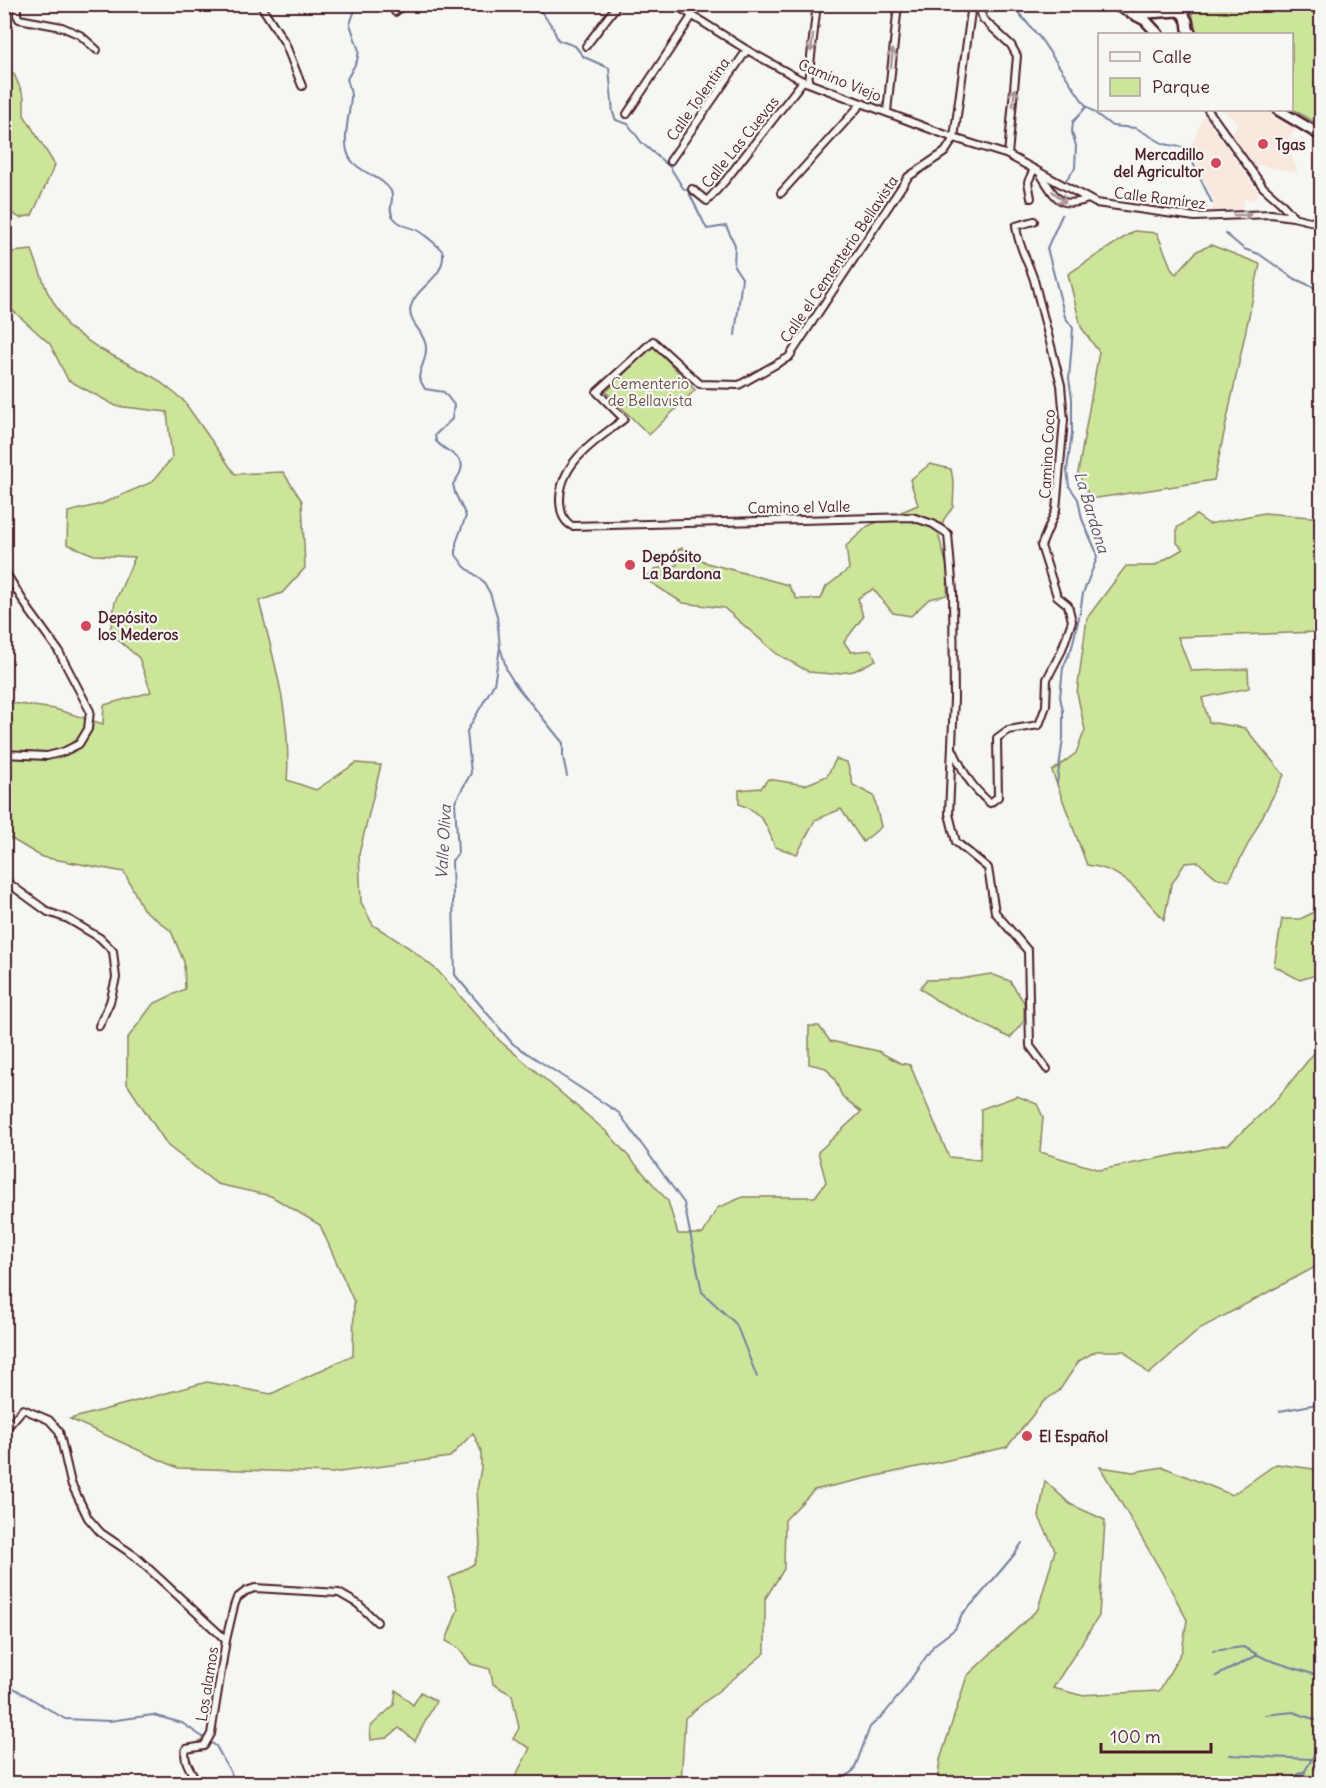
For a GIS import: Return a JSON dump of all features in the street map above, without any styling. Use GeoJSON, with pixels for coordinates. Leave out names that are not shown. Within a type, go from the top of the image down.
{"type":"FeatureCollection","features":[{"type":"Feature","properties":{"kind":"main road"},"geometry":{"type":"LineString","coordinates":[[1114,4],[1145,20],[1157,33]]}},
{"type":"Feature","properties":{"kind":"main road"},"geometry":{"type":"LineString","coordinates":[[1130,11],[1147,13],[1167,8],[1178,11],[1187,30]]}},
{"type":"Feature","properties":{"kind":"main road"},"geometry":{"type":"LineString","coordinates":[[1157,33],[1156,23],[1159,15],[1167,8]]}},
{"type":"Feature","properties":{"kind":"main road"},"geometry":{"type":"LineString","coordinates":[[1280,111],[1322,136]]}},
{"type":"Feature","properties":{"kind":"street"},"geometry":{"type":"LineString","coordinates":[[17,4],[19,19],[63,27],[80,35],[98,50]]}},
{"type":"Feature","properties":{"kind":"street"},"geometry":{"type":"LineString","coordinates":[[260,4],[285,43],[302,86]]}},
{"type":"Feature","properties":{"kind":"street"},"geometry":{"type":"LineString","coordinates":[[395,12],[405,4]]}},
{"type":"Feature","properties":{"kind":"street"},"geometry":{"type":"LineString","coordinates":[[586,46],[618,4]]}},
{"type":"Feature","properties":{"kind":"street","name":"Camino Viejo"},"geometry":{"type":"LineString","coordinates":[[674,4],[747,50],[805,82],[954,138],[1008,155]]}},
{"type":"Feature","properties":{"kind":"street"},"geometry":{"type":"LineString","coordinates":[[805,82],[817,4]]}},
{"type":"Feature","properties":{"kind":"street"},"geometry":{"type":"LineString","coordinates":[[886,112],[898,4]]}},
{"type":"Feature","properties":{"kind":"street"},"geometry":{"type":"LineString","coordinates":[[954,138],[972,4]]}},
{"type":"Feature","properties":{"kind":"street"},"geometry":{"type":"LineString","coordinates":[[978,4],[983,19],[1011,45],[1017,56],[1008,155]]}},
{"type":"Feature","properties":{"kind":"street"},"geometry":{"type":"LineString","coordinates":[[1184,4],[1187,30]]}},
{"type":"Feature","properties":{"kind":"street"},"geometry":{"type":"LineString","coordinates":[[627,114],[692,16]]}},
{"type":"Feature","properties":{"kind":"street","name":"Calle Tolentina"},"geometry":{"type":"LineString","coordinates":[[670,162],[747,50]]}},
{"type":"Feature","properties":{"kind":"street","name":"Calle Las Cuevas"},"geometry":{"type":"LineString","coordinates":[[692,189],[707,201],[805,82]]}},
{"type":"Feature","properties":{"kind":"street"},"geometry":{"type":"LineString","coordinates":[[781,193],[862,103]]}},
{"type":"Feature","properties":{"kind":"street"},"geometry":{"type":"LineString","coordinates":[[1209,111],[1263,187],[1293,217]]}},
{"type":"Feature","properties":{"kind":"street","name":"Calle el Cementerio Bellavista"},"geometry":{"type":"LineString","coordinates":[[624,419],[597,392],[653,340],[700,384],[739,385],[789,357],[908,177],[945,152],[954,138]]}},
{"type":"Feature","properties":{"kind":"street","name":"Calle Ramírez"},"geometry":{"type":"LineString","coordinates":[[1008,155],[1096,203],[1196,217],[1271,214],[1322,224]]}},
{"type":"Feature","properties":{"kind":"street"},"geometry":{"type":"LineString","coordinates":[[1031,198],[1028,182],[1036,170],[1057,199],[1066,204],[1088,199]]}},
{"type":"Feature","properties":{"kind":"street","name":"Camino Coco"},"geometry":{"type":"LineString","coordinates":[[951,747],[968,782],[990,802],[998,797],[997,738],[1008,730],[1039,725],[1046,706],[1047,679],[1061,652],[1072,621],[1068,605],[1058,596],[1041,546],[1056,510],[1064,420],[1061,385],[1034,280],[1017,234],[1016,226],[1034,221]]}},
{"type":"Feature","properties":{"kind":"street"},"geometry":{"type":"LineString","coordinates":[[1322,300],[1322,334]]}},
{"type":"Feature","properties":{"kind":"street","name":"Camino el Valle"},"geometry":{"type":"LineString","coordinates":[[624,419],[574,460],[565,475],[560,495],[561,510],[563,519],[572,526],[912,517],[933,524],[948,534],[953,592],[954,699],[951,747]]}},
{"type":"Feature","properties":{"kind":"street"},"geometry":{"type":"LineString","coordinates":[[4,570],[58,650],[90,711],[88,729],[79,744],[63,752],[47,756],[4,754]]}},
{"type":"Feature","properties":{"kind":"street"},"geometry":{"type":"LineString","coordinates":[[951,747],[949,814],[956,842],[988,868],[995,912],[1028,951],[1030,1047],[1047,1069]]}},
{"type":"Feature","properties":{"kind":"street"},"geometry":{"type":"LineString","coordinates":[[4,880],[48,912],[68,919],[100,938],[113,951],[116,978],[110,1002],[99,1026]]}},
{"type":"Feature","properties":{"kind":"street"},"geometry":{"type":"LineString","coordinates":[[4,1431],[23,1409],[49,1420],[59,1431],[71,1483],[88,1518],[101,1533],[135,1556],[226,1640],[237,1598],[255,1588],[339,1593],[358,1604],[377,1622]]}},
{"type":"Feature","properties":{"kind":"street","name":"Los alamos"},"geometry":{"type":"LineString","coordinates":[[198,1784],[184,1754],[186,1749],[204,1746],[211,1734],[226,1640]]}},
{"type":"Feature","properties":{"kind":"shaded area","name":"Tgas"},"geometry":{"type":"Polygon","coordinates":[[[1223,111],[1270,111],[1297,128],[1288,139],[1289,149],[1298,173],[1253,164],[1231,135],[1238,122],[1223,111]]]}},
{"type":"Feature","properties":{"kind":"shaded area","name":"Mercadillo del Agricultor"},"geometry":{"type":"Polygon","coordinates":[[[1204,115],[1258,192],[1255,200],[1244,199],[1242,209],[1212,211],[1214,201],[1189,149],[1204,115]]]}},
{"type":"Feature","properties":{"kind":"green space"},"geometry":{"type":"Polygon","coordinates":[[[1190,5],[1321,5],[1321,126],[1293,110],[1293,33],[1197,33],[1190,5]]]}},
{"type":"Feature","properties":{"kind":"green space"},"geometry":{"type":"Polygon","coordinates":[[[5,68],[14,74],[24,97],[24,115],[55,165],[32,215],[20,218],[5,209],[5,68]]]}},
{"type":"Feature","properties":{"kind":"green space"},"geometry":{"type":"Polygon","coordinates":[[[1134,231],[1157,233],[1172,270],[1176,274],[1197,251],[1211,245],[1260,264],[1214,480],[1091,499],[1078,473],[1099,352],[1081,327],[1068,274],[1134,231]]]}},
{"type":"Feature","properties":{"kind":"green space"},"geometry":{"type":"Polygon","coordinates":[[[32,250],[47,291],[68,327],[100,349],[155,378],[183,400],[235,474],[283,472],[302,501],[305,568],[282,593],[259,601],[276,667],[284,712],[288,757],[287,780],[316,790],[356,763],[381,765],[359,854],[361,902],[373,925],[411,949],[438,971],[500,1041],[608,1133],[668,1201],[678,1234],[703,1234],[717,1208],[743,1197],[815,1197],[826,1182],[818,1152],[861,1112],[842,1096],[835,1080],[826,1068],[809,1064],[809,1026],[819,1026],[830,1041],[878,1051],[900,1063],[910,1065],[949,1157],[980,1160],[981,1109],[1017,1096],[1037,1104],[1043,1117],[1040,1152],[1100,1170],[1229,1144],[1275,1101],[1315,1052],[1321,1051],[1321,1264],[1201,1328],[1149,1374],[1124,1351],[1096,1351],[1079,1361],[1059,1391],[1044,1401],[1007,1447],[814,1490],[785,1520],[784,1569],[765,1599],[765,1653],[685,1718],[681,1783],[512,1783],[530,1748],[513,1739],[519,1728],[512,1695],[493,1684],[490,1669],[471,1664],[457,1647],[446,1641],[458,1609],[449,1578],[474,1564],[480,1546],[477,1490],[481,1451],[473,1433],[450,1457],[332,1473],[178,1468],[70,1419],[207,1382],[271,1394],[353,1355],[354,1302],[320,1225],[271,1196],[217,1184],[168,1146],[127,1084],[127,1039],[153,1004],[185,989],[184,962],[171,931],[143,909],[124,872],[42,857],[5,835],[5,702],[55,709],[103,724],[104,705],[151,692],[139,658],[110,633],[115,602],[135,557],[94,555],[67,544],[68,512],[101,504],[152,482],[172,458],[167,412],[116,406],[68,380],[50,344],[9,307],[5,270],[13,252],[32,250]]]}},
{"type":"Feature","properties":{"kind":"green space","name":"Cementerio de Bellavista"},"geometry":{"type":"Polygon","coordinates":[[[653,345],[695,390],[649,435],[606,392],[653,345]]]}},
{"type":"Feature","properties":{"kind":"green space"},"geometry":{"type":"Polygon","coordinates":[[[930,464],[951,469],[954,486],[953,507],[944,519],[939,537],[948,570],[947,595],[929,599],[911,616],[893,613],[873,589],[858,598],[863,617],[844,642],[851,652],[871,650],[876,660],[854,671],[832,674],[809,672],[777,654],[724,608],[683,603],[645,579],[655,569],[677,565],[675,551],[682,548],[707,563],[788,585],[797,599],[821,599],[826,587],[849,569],[846,546],[868,526],[918,505],[910,480],[930,464]]]}},
{"type":"Feature","properties":{"kind":"green space"},"geometry":{"type":"Polygon","coordinates":[[[1264,513],[1321,518],[1321,635],[1318,632],[1178,637],[1191,671],[1248,669],[1249,688],[1202,698],[1209,722],[1245,728],[1284,775],[1229,881],[1217,878],[1198,862],[1185,863],[1171,885],[1164,920],[1131,884],[1111,871],[1087,865],[1052,771],[1076,753],[1085,730],[1077,693],[1087,618],[1126,566],[1154,566],[1183,549],[1177,543],[1177,528],[1196,515],[1209,524],[1264,513]]]}},
{"type":"Feature","properties":{"kind":"green space"},"geometry":{"type":"Polygon","coordinates":[[[836,759],[847,762],[853,785],[874,796],[881,827],[863,842],[841,809],[815,820],[797,854],[775,847],[759,816],[739,804],[739,790],[761,788],[768,779],[805,785],[827,776],[836,759]]]}},
{"type":"Feature","properties":{"kind":"green space"},"geometry":{"type":"Polygon","coordinates":[[[1321,909],[1321,989],[1319,974],[1300,980],[1274,966],[1282,919],[1300,919],[1321,909]]]}},
{"type":"Feature","properties":{"kind":"green space"},"geometry":{"type":"Polygon","coordinates":[[[991,974],[1010,981],[1024,1002],[1024,1021],[1010,1038],[936,1000],[920,988],[926,980],[960,979],[991,974]]]}},
{"type":"Feature","properties":{"kind":"green space"},"geometry":{"type":"Polygon","coordinates":[[[1276,1464],[1321,1470],[1321,1783],[937,1783],[940,1760],[967,1676],[1038,1609],[1055,1550],[1039,1517],[1045,1481],[1070,1504],[1105,1520],[1099,1616],[1053,1688],[1080,1695],[1159,1691],[1182,1651],[1187,1620],[1100,1467],[1133,1472],[1163,1467],[1232,1495],[1276,1464]]]}},
{"type":"Feature","properties":{"kind":"green space"},"geometry":{"type":"Polygon","coordinates":[[[396,1690],[413,1705],[421,1692],[436,1701],[415,1741],[399,1728],[387,1738],[371,1740],[370,1727],[394,1705],[396,1690]]]}},
{"type":"Feature","properties":{"kind":"waterway","name":"Valle Oliva"},"geometry":{"type":"LineString","coordinates":[[357,4],[350,24],[359,51],[357,61],[347,79],[351,97],[346,146],[355,165],[382,182],[391,191],[391,214],[395,220],[419,231],[436,244],[443,253],[440,269],[414,299],[411,306],[411,317],[423,336],[426,347],[419,378],[425,389],[444,392],[454,405],[452,419],[435,435],[436,441],[461,462],[462,468],[453,484],[466,516],[456,543],[456,555],[465,567],[483,581],[490,593],[497,616],[500,648],[494,684],[467,731],[471,773],[455,802],[458,853],[452,861],[455,975],[513,1044],[619,1113],[684,1203],[702,1292],[736,1324],[757,1377]]}},
{"type":"Feature","properties":{"kind":"waterway"},"geometry":{"type":"LineString","coordinates":[[535,4],[552,26],[558,40],[575,46],[584,57],[609,68],[613,113],[616,120],[628,124],[642,143],[670,167],[683,188],[688,191],[707,229],[726,226],[735,245],[734,266],[742,278],[735,335]]}},
{"type":"Feature","properties":{"kind":"waterway"},"geometry":{"type":"LineString","coordinates":[[1011,4],[1040,38],[1086,106],[1112,126],[1136,128],[1164,144],[1186,148],[1212,203]]}},
{"type":"Feature","properties":{"kind":"waterway","name":"La Bardona"},"geometry":{"type":"LineString","coordinates":[[1066,180],[1075,168],[1076,146],[1072,132],[1073,122],[1086,107]]}},
{"type":"Feature","properties":{"kind":"waterway","name":"La Bardona"},"geometry":{"type":"LineString","coordinates":[[1057,783],[1063,738],[1063,711],[1060,697],[1063,668],[1072,647],[1083,593],[1097,558],[1082,519],[1078,499],[1069,486],[1067,470],[1072,433],[1072,398],[1069,379],[1073,328],[1065,317],[1047,248],[1062,215]]}},
{"type":"Feature","properties":{"kind":"waterway"},"geometry":{"type":"LineString","coordinates":[[1226,234],[1244,249],[1259,254],[1293,278],[1322,291]]}},
{"type":"Feature","properties":{"kind":"waterway"},"geometry":{"type":"LineString","coordinates":[[501,650],[507,671],[515,684],[563,743],[567,776]]}},
{"type":"Feature","properties":{"kind":"waterway"},"geometry":{"type":"LineString","coordinates":[[1280,1411],[1322,1403]]}},
{"type":"Feature","properties":{"kind":"waterway"},"geometry":{"type":"LineString","coordinates":[[837,1784],[854,1770],[870,1727],[885,1713],[904,1689],[934,1645],[955,1629],[962,1614],[1022,1543]]}},
{"type":"Feature","properties":{"kind":"waterway"},"geometry":{"type":"LineString","coordinates":[[1213,1651],[1243,1647],[1266,1659],[1322,1677]]}},
{"type":"Feature","properties":{"kind":"waterway"},"geometry":{"type":"LineString","coordinates":[[1216,1676],[1258,1655]]}},
{"type":"Feature","properties":{"kind":"waterway"},"geometry":{"type":"LineString","coordinates":[[4,1686],[12,1687],[65,1719],[109,1721],[153,1715],[182,1723],[216,1746],[237,1784]]}},
{"type":"Feature","properties":{"kind":"waterway"},"geometry":{"type":"LineString","coordinates":[[1265,1715],[1293,1712],[1322,1722]]}},
{"type":"Feature","properties":{"kind":"waterway"},"geometry":{"type":"LineString","coordinates":[[1280,1784],[1305,1771],[1322,1741]]}},
{"type":"Feature","properties":{"kind":"waterway"},"geometry":{"type":"LineString","coordinates":[[1230,1755],[1311,1759]]}},
{"type":"Feature","properties":{"kind":"waterway"},"geometry":{"type":"LineString","coordinates":[[1303,1784],[1305,1772]]}},
{"type":"Feature","properties":{"kind":"place","name":"Tgas"},"geometry":{"type":"Point","coordinates":[1263,144]}},
{"type":"Feature","properties":{"kind":"place","name":"Mercadillo del Agricultor"},"geometry":{"type":"Point","coordinates":[1216,163]}},
{"type":"Feature","properties":{"kind":"place","name":"Depósito La Bardona"},"geometry":{"type":"Point","coordinates":[630,565]}},
{"type":"Feature","properties":{"kind":"place","name":"Depósito los Mederos"},"geometry":{"type":"Point","coordinates":[86,626]}},
{"type":"Feature","properties":{"kind":"place","name":"El Español"},"geometry":{"type":"Point","coordinates":[1027,1436]}}]}
